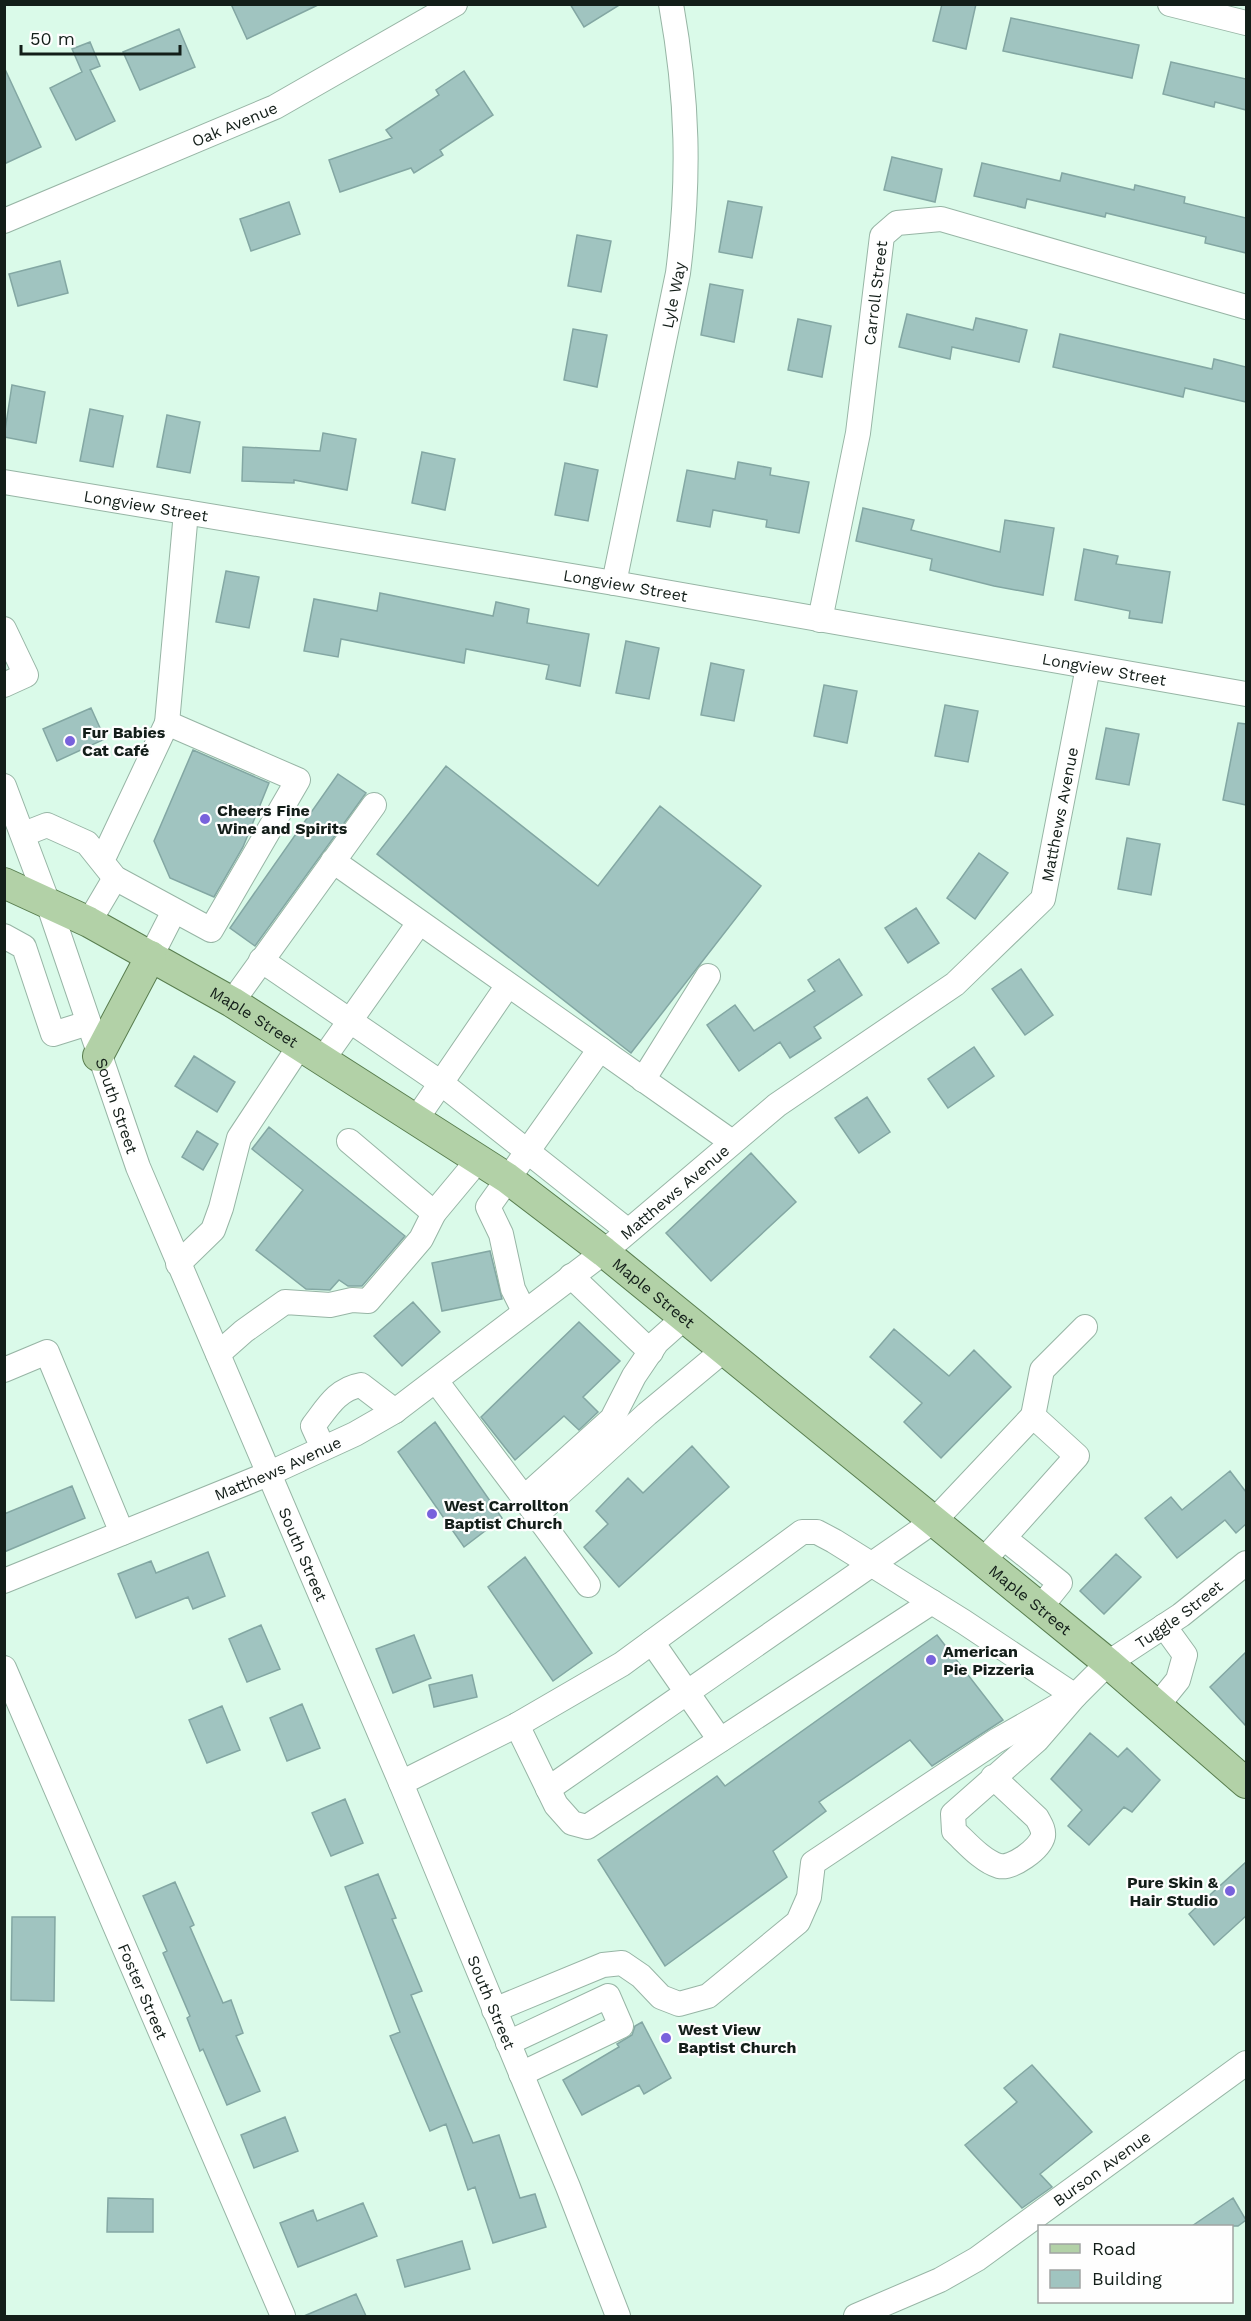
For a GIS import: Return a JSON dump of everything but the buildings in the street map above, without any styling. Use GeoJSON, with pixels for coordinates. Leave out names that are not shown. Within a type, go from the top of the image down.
{"type":"FeatureCollection","features":[{"type":"Feature","properties":{"kind":"main road","name":"Maple Street"},"geometry":{"type":"LineString","coordinates":[[4,883],[89,922],[232,1002],[417,1118],[507,1178],[604,1252],[1108,1663],[1246,1783]]}},
{"type":"Feature","properties":{"kind":"main road"},"geometry":{"type":"LineString","coordinates":[[98,1056],[151,956]]}},
{"type":"Feature","properties":{"kind":"street","name":"Oak Avenue"},"geometry":{"type":"LineString","coordinates":[[4,221],[275,107],[455,4]]}},
{"type":"Feature","properties":{"kind":"street","name":"Lyle Way"},"geometry":{"type":"LineString","coordinates":[[614,583],[678,273],[684,222],[687,158],[684,94],[670,4]]}},
{"type":"Feature","properties":{"kind":"street"},"geometry":{"type":"LineString","coordinates":[[1170,4],[1246,23]]}},
{"type":"Feature","properties":{"kind":"street","name":"Carroll Street"},"geometry":{"type":"LineString","coordinates":[[820,620],[858,433],[882,236],[897,223],[941,219],[1246,307]]}},
{"type":"Feature","properties":{"kind":"street","name":"Longview Street"},"geometry":{"type":"LineString","coordinates":[[4,482],[614,583],[1246,694]]}},
{"type":"Feature","properties":{"kind":"street"},"geometry":{"type":"LineString","coordinates":[[89,922],[167,723],[186,512]]}},
{"type":"Feature","properties":{"kind":"street"},"geometry":{"type":"LineString","coordinates":[[4,630],[26,675],[4,685]]}},
{"type":"Feature","properties":{"kind":"street","name":"Matthews Avenue"},"geometry":{"type":"LineString","coordinates":[[4,1581],[252,1478],[268,1474],[395,1411],[604,1252],[777,1105],[955,984],[1043,899],[1088,667]]}},
{"type":"Feature","properties":{"kind":"street"},"geometry":{"type":"LineString","coordinates":[[24,834],[47,825],[87,843],[108,870],[174,911],[211,930],[298,780],[167,723]]}},
{"type":"Feature","properties":{"kind":"street","name":"South Street"},"geometry":{"type":"LineString","coordinates":[[4,786],[24,834],[98,1056],[138,1167],[401,1783],[618,2316]]}},
{"type":"Feature","properties":{"kind":"street"},"geometry":{"type":"LineString","coordinates":[[232,1002],[374,806]]}},
{"type":"Feature","properties":{"kind":"street"},"geometry":{"type":"LineString","coordinates":[[333,861],[732,1142]]}},
{"type":"Feature","properties":{"kind":"street"},"geometry":{"type":"LineString","coordinates":[[151,956],[174,911]]}},
{"type":"Feature","properties":{"kind":"street"},"geometry":{"type":"LineString","coordinates":[[178,1264],[213,1230],[222,1208],[239,1137],[312,1052],[350,1021],[419,922]]}},
{"type":"Feature","properties":{"kind":"street"},"geometry":{"type":"LineString","coordinates":[[4,936],[24,947],[53,1034],[88,1023]]}},
{"type":"Feature","properties":{"kind":"street"},"geometry":{"type":"LineString","coordinates":[[261,960],[441,1083],[528,1149],[628,1231]]}},
{"type":"Feature","properties":{"kind":"street"},"geometry":{"type":"LineString","coordinates":[[643,1080],[708,976]]}},
{"type":"Feature","properties":{"kind":"street"},"geometry":{"type":"LineString","coordinates":[[417,1118],[508,985]]}},
{"type":"Feature","properties":{"kind":"street"},"geometry":{"type":"LineString","coordinates":[[524,1311],[513,1289],[501,1234],[488,1208],[507,1178],[600,1050]]}},
{"type":"Feature","properties":{"kind":"street"},"geometry":{"type":"LineString","coordinates":[[349,1141],[434,1213]]}},
{"type":"Feature","properties":{"kind":"street"},"geometry":{"type":"LineString","coordinates":[[218,1354],[244,1331],[285,1302],[330,1305],[352,1300],[368,1302],[421,1239],[434,1213],[479,1159]]}},
{"type":"Feature","properties":{"kind":"street"},"geometry":{"type":"LineString","coordinates":[[571,1276],[651,1352]]}},
{"type":"Feature","properties":{"kind":"street"},"geometry":{"type":"LineString","coordinates":[[530,1506],[612,1419],[634,1376],[657,1342],[684,1318]]}},
{"type":"Feature","properties":{"kind":"street"},"geometry":{"type":"LineString","coordinates":[[548,1789],[934,1521],[1033,1416],[1042,1370],[1085,1326]]}},
{"type":"Feature","properties":{"kind":"street"},"geometry":{"type":"LineString","coordinates":[[530,1506],[724,1350]]}},
{"type":"Feature","properties":{"kind":"street"},"geometry":{"type":"LineString","coordinates":[[4,1370],[47,1352],[122,1533]]}},
{"type":"Feature","properties":{"kind":"street"},"geometry":{"type":"LineString","coordinates":[[436,1380],[588,1585]]}},
{"type":"Feature","properties":{"kind":"street"},"geometry":{"type":"LineString","coordinates":[[323,1448],[313,1426],[338,1394],[349,1387],[361,1386],[395,1411]]}},
{"type":"Feature","properties":{"kind":"street"},"geometry":{"type":"LineString","coordinates":[[983,1561],[1077,1456],[1033,1416]]}},
{"type":"Feature","properties":{"kind":"street"},"geometry":{"type":"LineString","coordinates":[[401,1783],[517,1725],[622,1664],[802,1532],[817,1532],[873,1565],[1075,1696]]}},
{"type":"Feature","properties":{"kind":"street"},"geometry":{"type":"LineString","coordinates":[[1004,1538],[1060,1583],[1040,1608]]}},
{"type":"Feature","properties":{"kind":"street","name":"Tuggle Street"},"geometry":{"type":"LineString","coordinates":[[1075,1696],[1108,1663],[1164,1626],[1246,1563]]}},
{"type":"Feature","properties":{"kind":"street"},"geometry":{"type":"LineString","coordinates":[[517,1725],[556,1805],[572,1823],[587,1827],[932,1602]]}},
{"type":"Feature","properties":{"kind":"street"},"geometry":{"type":"LineString","coordinates":[[1157,1706],[1178,1680],[1185,1655],[1164,1626]]}},
{"type":"Feature","properties":{"kind":"street"},"geometry":{"type":"LineString","coordinates":[[652,1642],[720,1740]]}},
{"type":"Feature","properties":{"kind":"street","name":"Foster Street"},"geometry":{"type":"LineString","coordinates":[[4,1668],[283,2316]]}},
{"type":"Feature","properties":{"kind":"street"},"geometry":{"type":"LineString","coordinates":[[993,1777],[1037,1740],[1075,1696]]}},
{"type":"Feature","properties":{"kind":"street"},"geometry":{"type":"LineString","coordinates":[[494,2010],[603,1965],[622,1963],[642,1976],[661,1997],[679,2004],[708,1996],[798,1922],[809,1898],[813,1863],[996,1741],[1075,1696]]}},
{"type":"Feature","properties":{"kind":"street"},"geometry":{"type":"LineString","coordinates":[[508,2043],[608,1996],[621,2026],[521,2074]]}},
{"type":"Feature","properties":{"kind":"street","name":"Burson Avenue"},"geometry":{"type":"LineString","coordinates":[[856,2316],[940,2280],[977,2259],[1246,2063]]}},
{"type":"Feature","properties":{"kind":"place","name":"Fur Babies Cat Café"},"geometry":{"type":"Point","coordinates":[70,741]}},
{"type":"Feature","properties":{"kind":"place","name":"Cheers Fine Wine and Spirits"},"geometry":{"type":"Point","coordinates":[205,819]}},
{"type":"Feature","properties":{"kind":"place","name":"West Carrollton Baptist Church"},"geometry":{"type":"Point","coordinates":[432,1514]}},
{"type":"Feature","properties":{"kind":"place","name":"American Pie Pizzeria"},"geometry":{"type":"Point","coordinates":[931,1660]}},
{"type":"Feature","properties":{"kind":"place","name":"Pure Skin & Hair Studio"},"geometry":{"type":"Point","coordinates":[1230,1891]}},
{"type":"Feature","properties":{"kind":"place","name":"West View Baptist Church"},"geometry":{"type":"Point","coordinates":[666,2038]}}]}
